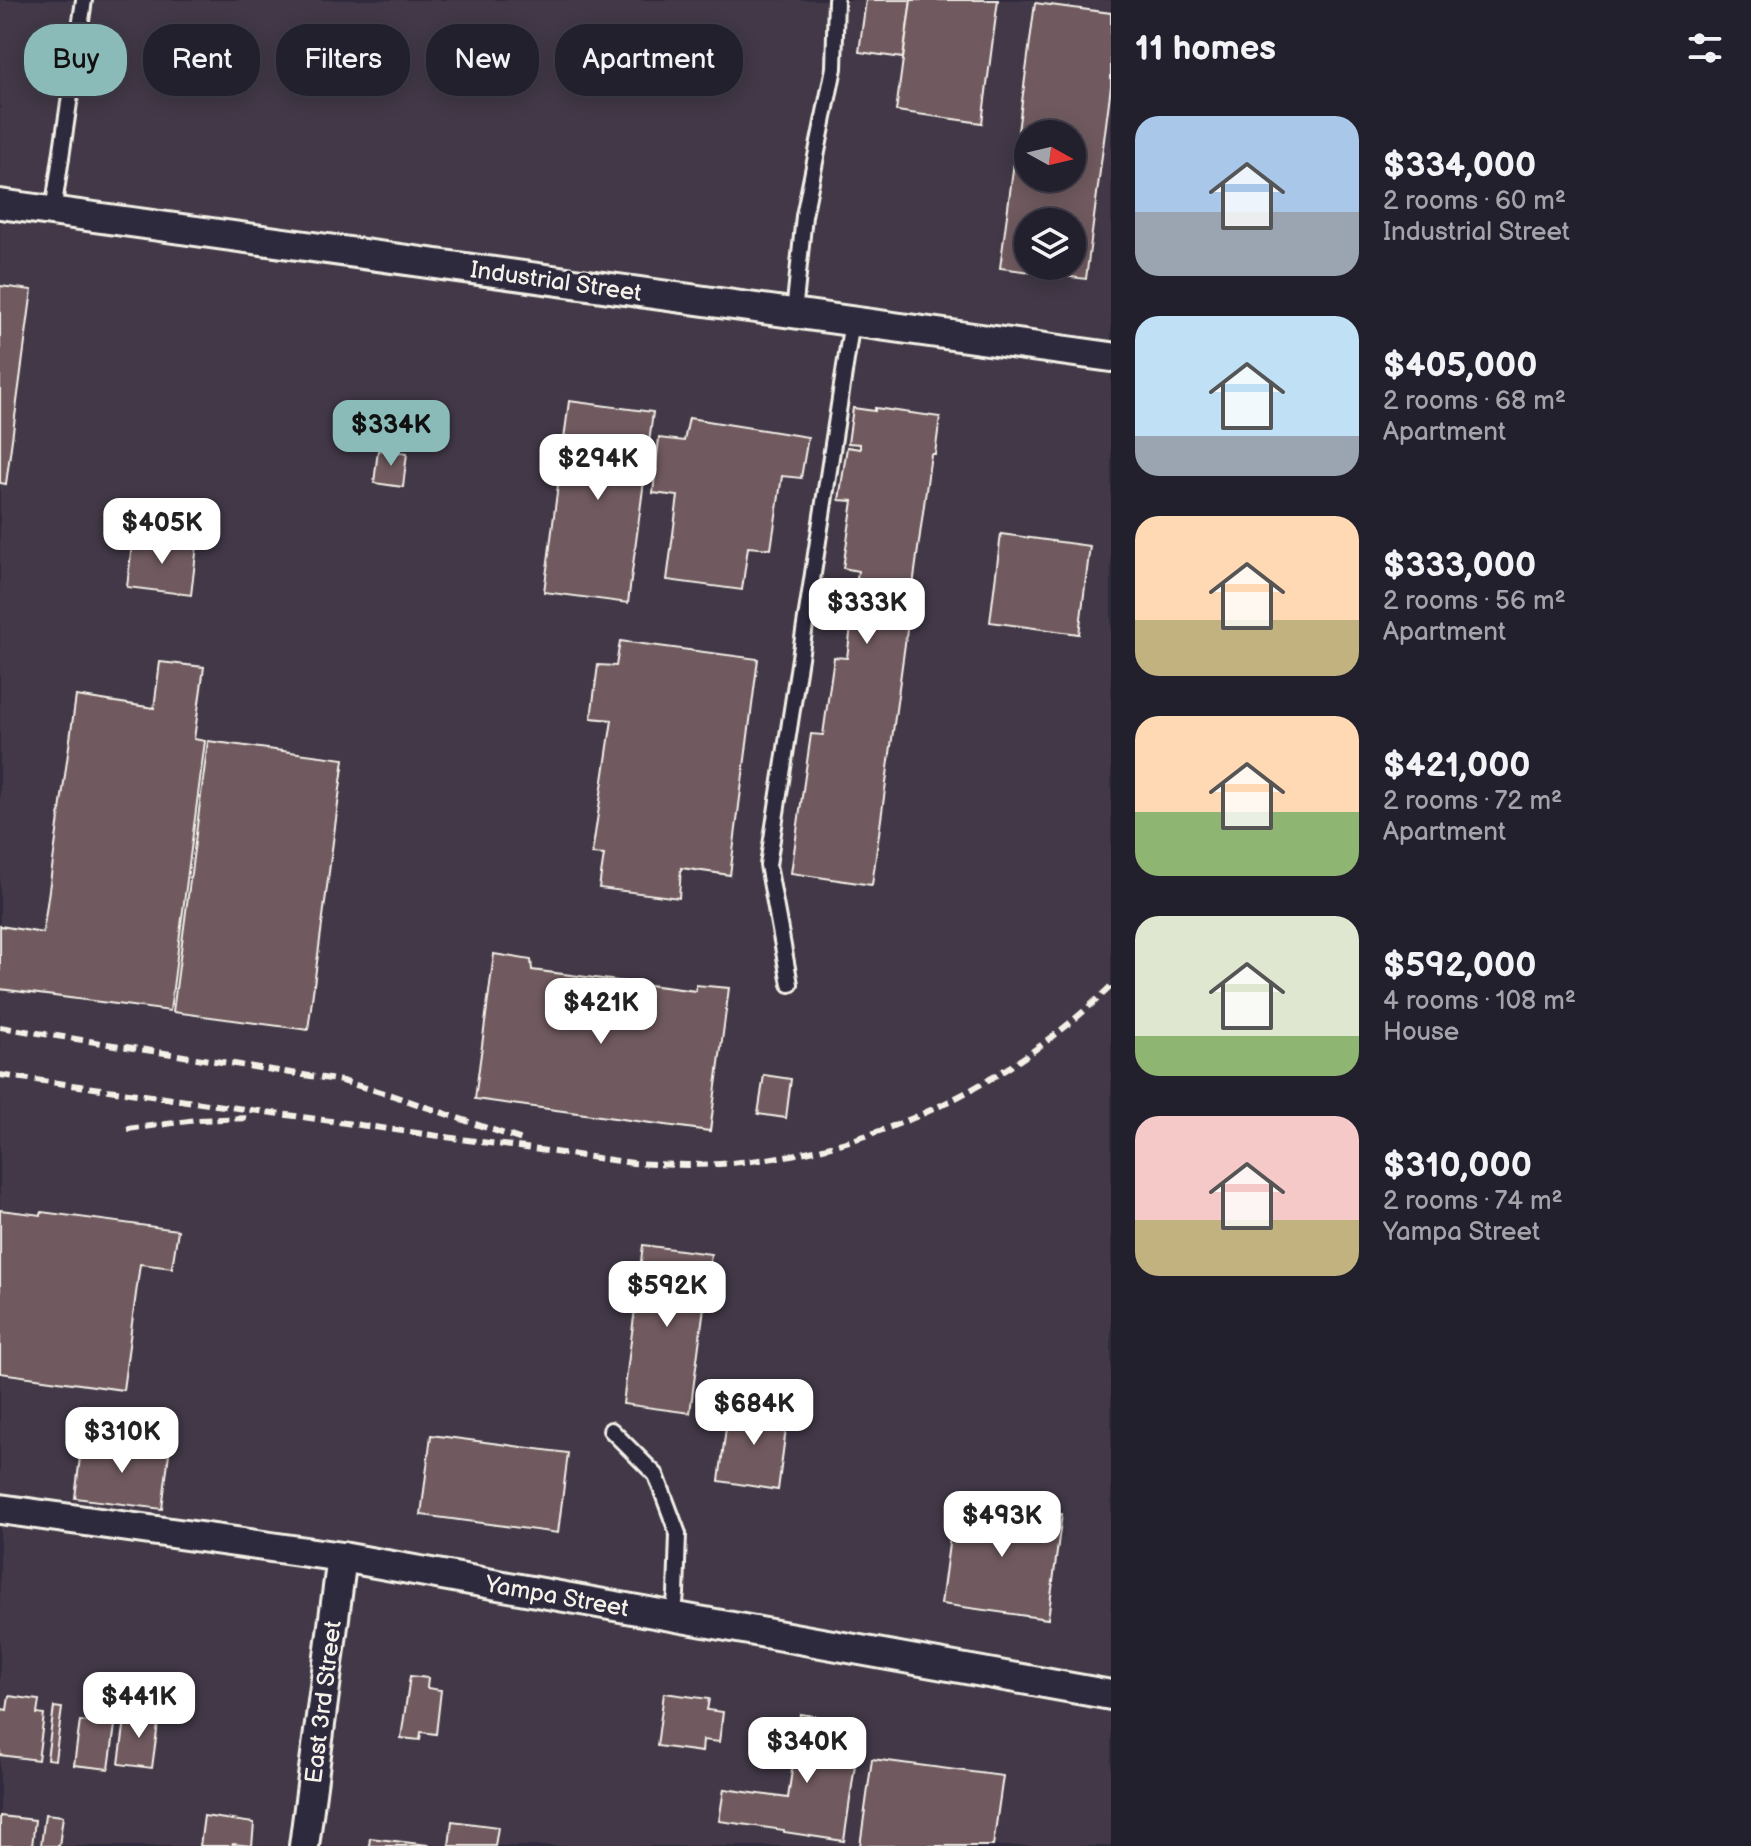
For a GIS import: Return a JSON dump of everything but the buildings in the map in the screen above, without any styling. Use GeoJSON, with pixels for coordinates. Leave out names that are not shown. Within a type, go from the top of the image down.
{"type":"FeatureCollection","features":[{"type":"Feature","properties":{"kind":"street","name":"Industrial Street"},"geometry":{"type":"LineString","coordinates":[[0,204],[1111,357]]}},
{"type":"Feature","properties":{"kind":"street","name":"Yampa Street"},"geometry":{"type":"LineString","coordinates":[[0,1509],[342,1557],[1111,1695]]}},
{"type":"Feature","properties":{"kind":"street","name":"East 3rd Street"},"geometry":{"type":"LineString","coordinates":[[304,1846],[342,1557]]}},
{"type":"Feature","properties":{"kind":"lane"},"geometry":{"type":"LineString","coordinates":[[53,212],[84,0]]}},
{"type":"Feature","properties":{"kind":"lane"},"geometry":{"type":"LineString","coordinates":[[794,313],[804,216],[834,68],[836,0]]}},
{"type":"Feature","properties":{"kind":"lane"},"geometry":{"type":"LineString","coordinates":[[790,984],[768,865],[852,321]]}},
{"type":"Feature","properties":{"kind":"lane"},"geometry":{"type":"LineString","coordinates":[[611,1430],[656,1475],[678,1534],[673,1617]]}},
{"type":"Feature","properties":{"kind":"shaded area"},"geometry":{"type":"Polygon","coordinates":[[[0,0],[1111,0],[1111,1846],[0,1846],[0,0]]]}},
{"type":"Feature","properties":{"kind":"railway"},"geometry":{"type":"LineString","coordinates":[[0,1075],[633,1163],[731,1163],[836,1145],[936,1108],[984,1083],[1029,1054],[1111,986]]}},
{"type":"Feature","properties":{"kind":"railway"},"geometry":{"type":"LineString","coordinates":[[0,1027],[342,1081],[522,1140]]}},
{"type":"Feature","properties":{"kind":"railway"},"geometry":{"type":"LineString","coordinates":[[127,1129],[197,1120],[251,1118]]}}]}
